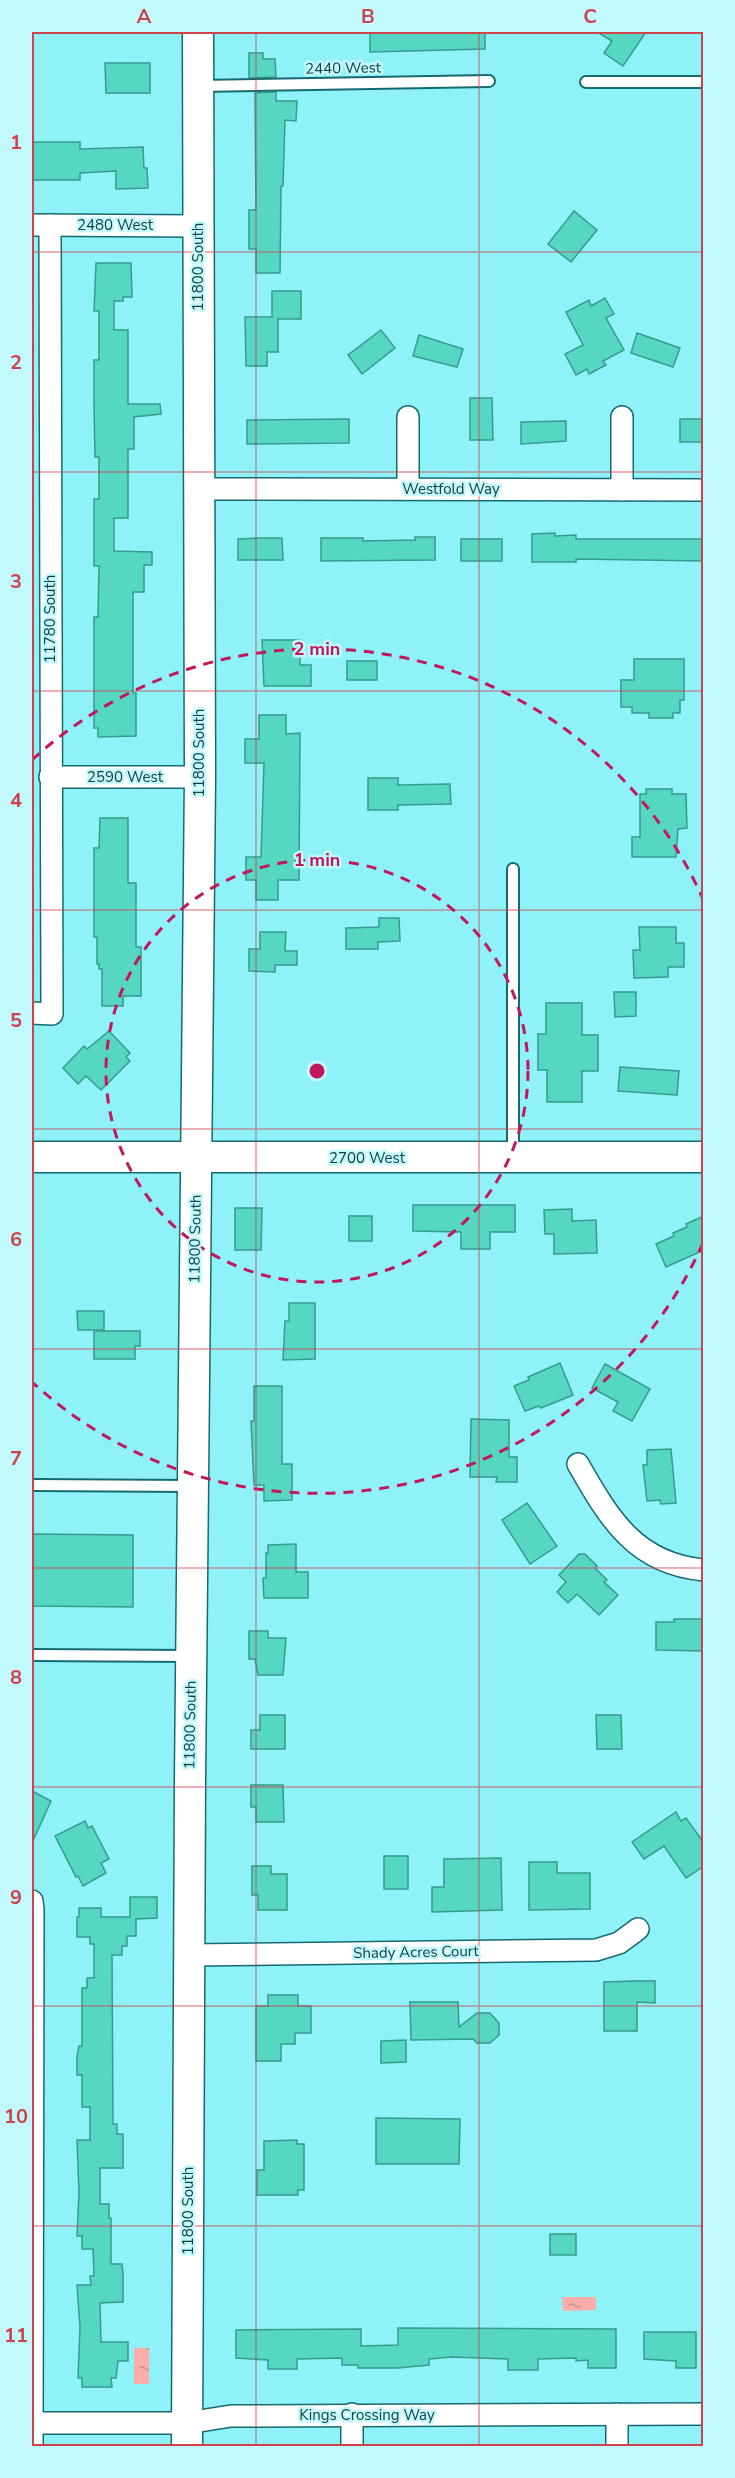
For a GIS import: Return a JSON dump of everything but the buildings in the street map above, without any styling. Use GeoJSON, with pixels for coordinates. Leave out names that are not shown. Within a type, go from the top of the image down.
{"type":"FeatureCollection","features":[{"type":"Feature","properties":{"kind":"main road","name":"11800 South"},"geometry":{"type":"LineString","coordinates":[[187,2435],[191,1656],[200,777],[198,32]]}},
{"type":"Feature","properties":{"kind":"main road","name":"2700 West"},"geometry":{"type":"LineString","coordinates":[[32,1157],[704,1157]]}},
{"type":"Feature","properties":{"kind":"street","name":"2480 West"},"geometry":{"type":"LineString","coordinates":[[41,225],[198,226]]}},
{"type":"Feature","properties":{"kind":"street","name":"11780 South"},"geometry":{"type":"LineString","coordinates":[[41,225],[50,777],[42,1014]]}},
{"type":"Feature","properties":{"kind":"street"},"geometry":{"type":"LineString","coordinates":[[408,417],[408,489]]}},
{"type":"Feature","properties":{"kind":"street"},"geometry":{"type":"LineString","coordinates":[[622,417],[622,490]]}},
{"type":"Feature","properties":{"kind":"street","name":"Westfold Way"},"geometry":{"type":"LineString","coordinates":[[199,489],[704,490]]}},
{"type":"Feature","properties":{"kind":"street","name":"2590 West"},"geometry":{"type":"LineString","coordinates":[[50,777],[200,777]]}},
{"type":"Feature","properties":{"kind":"street"},"geometry":{"type":"LineString","coordinates":[[578,1464],[603,1508],[626,1536],[657,1557],[691,1569],[704,1570]]}},
{"type":"Feature","properties":{"kind":"street"},"geometry":{"type":"LineString","coordinates":[[32,1901],[32,2446]]}},
{"type":"Feature","properties":{"kind":"street","name":"Shady Acres Court"},"geometry":{"type":"LineString","coordinates":[[189,1955],[596,1950],[619,1943],[638,1929]]}},
{"type":"Feature","properties":{"kind":"street"},"geometry":{"type":"LineString","coordinates":[[352,2414],[352,2446]]}},
{"type":"Feature","properties":{"kind":"street"},"geometry":{"type":"LineString","coordinates":[[617,2414],[617,2446]]}},
{"type":"Feature","properties":{"kind":"street","name":"Kings Crossing Way"},"geometry":{"type":"LineString","coordinates":[[32,2423],[187,2435],[231,2416],[704,2414]]}},
{"type":"Feature","properties":{"kind":"lane","name":"2440 West"},"geometry":{"type":"LineString","coordinates":[[198,86],[489,81]]}},
{"type":"Feature","properties":{"kind":"lane"},"geometry":{"type":"LineString","coordinates":[[586,82],[704,82]]}},
{"type":"Feature","properties":{"kind":"lane"},"geometry":{"type":"LineString","coordinates":[[513,869],[513,1158]]}},
{"type":"Feature","properties":{"kind":"lane"},"geometry":{"type":"LineString","coordinates":[[32,1485],[193,1486]]}},
{"type":"Feature","properties":{"kind":"lane"},"geometry":{"type":"LineString","coordinates":[[32,1654],[191,1656]]}},
{"type":"Feature","properties":{"kind":"water"},"geometry":{"type":"Polygon","coordinates":[[[562,2297],[596,2297],[596,2310],[563,2311],[562,2297]]]}},
{"type":"Feature","properties":{"kind":"water"},"geometry":{"type":"Polygon","coordinates":[[[134,2348],[149,2348],[149,2384],[134,2384],[134,2348]]]}}]}
